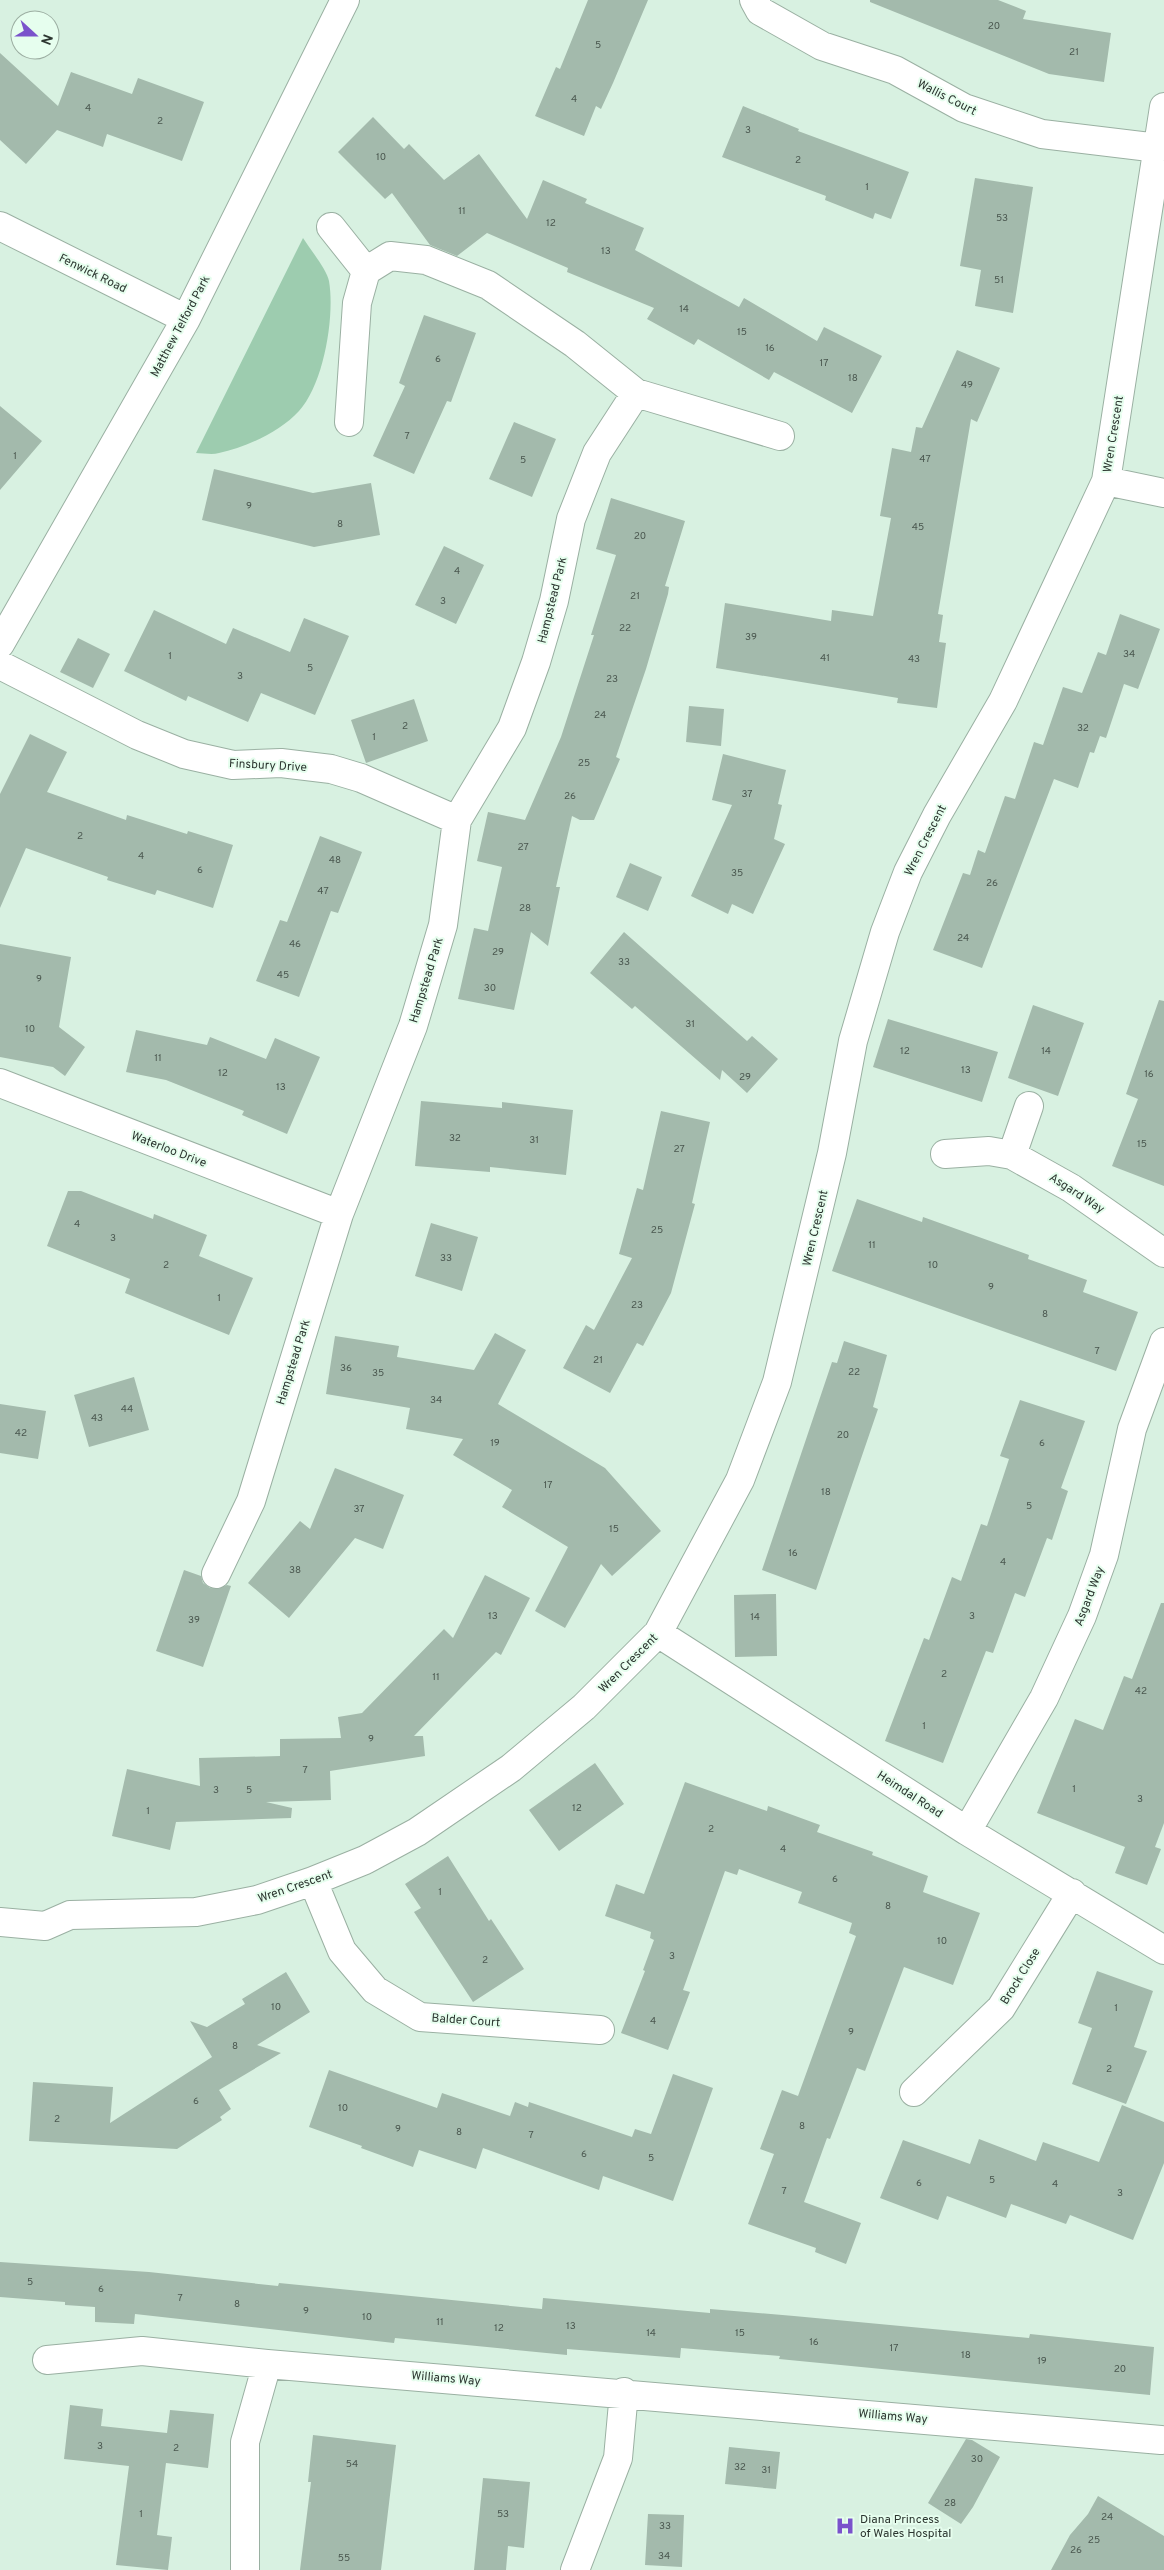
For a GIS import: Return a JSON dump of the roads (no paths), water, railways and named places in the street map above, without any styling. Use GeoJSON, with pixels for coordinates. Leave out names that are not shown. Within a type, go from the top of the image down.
{"type":"FeatureCollection","features":[{"type":"Feature","properties":{"kind":"street","name":"Matthew Telford Park"},"geometry":{"type":"LineString","coordinates":[[0,644],[186,319],[345,0]]}},
{"type":"Feature","properties":{"kind":"street","name":"Wallis Court"},"geometry":{"type":"LineString","coordinates":[[754,0],[760,11],[822,46],[895,70],[964,108],[1042,134],[1158,148]]}},
{"type":"Feature","properties":{"kind":"street","name":"Wren Crescent"},"geometry":{"type":"LineString","coordinates":[[0,1922],[44,1926],[70,1915],[196,1912],[256,1900],[313,1881],[366,1860],[417,1832],[510,1768],[584,1707],[658,1633],[740,1480],[778,1382],[832,1153],[853,1041],[885,932],[908,872],[937,815],[1003,701],[1106,481],[1164,107]]}},
{"type":"Feature","properties":{"kind":"street","name":"Fenwick Road"},"geometry":{"type":"LineString","coordinates":[[0,226],[186,319]]}},
{"type":"Feature","properties":{"kind":"street"},"geometry":{"type":"LineString","coordinates":[[331,227],[366,271]]}},
{"type":"Feature","properties":{"kind":"street"},"geometry":{"type":"LineString","coordinates":[[349,422],[357,304],[366,271],[390,256],[426,260],[488,286],[575,344],[636,393],[780,436]]}},
{"type":"Feature","properties":{"kind":"street","name":"Hampstead Park"},"geometry":{"type":"LineString","coordinates":[[216,1574],[251,1501],[339,1214],[413,1026],[442,925],[457,820],[512,728],[536,662],[554,601],[571,519],[596,454],[636,393]]}},
{"type":"Feature","properties":{"kind":"street"},"geometry":{"type":"LineString","coordinates":[[1106,481],[1164,493]]}},
{"type":"Feature","properties":{"kind":"street","name":"Finsbury Drive"},"geometry":{"type":"LineString","coordinates":[[0,665],[137,735],[184,754],[232,765],[281,763],[331,769],[361,778],[457,820]]}},
{"type":"Feature","properties":{"kind":"street","name":"Waterloo Drive"},"geometry":{"type":"LineString","coordinates":[[0,1083],[339,1214]]}},
{"type":"Feature","properties":{"kind":"street"},"geometry":{"type":"LineString","coordinates":[[1012,1155],[1029,1106]]}},
{"type":"Feature","properties":{"kind":"street","name":"Asgard Way"},"geometry":{"type":"LineString","coordinates":[[945,1154],[989,1151],[1012,1155],[1071,1188],[1164,1253]]}},
{"type":"Feature","properties":{"kind":"street","name":"Asgard Way"},"geometry":{"type":"LineString","coordinates":[[967,1831],[1044,1698],[1082,1616],[1104,1555],[1132,1429],[1164,1342]]}},
{"type":"Feature","properties":{"kind":"street","name":"Heimdal Road"},"geometry":{"type":"LineString","coordinates":[[658,1633],[967,1831],[1164,1950]]}},
{"type":"Feature","properties":{"kind":"street","name":"Balder Court"},"geometry":{"type":"LineString","coordinates":[[313,1881],[342,1950],[375,1990],[420,2017],[600,2030]]}},
{"type":"Feature","properties":{"kind":"street","name":"Brock Close"},"geometry":{"type":"LineString","coordinates":[[914,2092],[1001,2008],[1072,1893]]}},
{"type":"Feature","properties":{"kind":"street","name":"Williams Way"},"geometry":{"type":"LineString","coordinates":[[47,2360],[142,2351],[267,2364],[624,2392],[1162,2440]]}},
{"type":"Feature","properties":{"kind":"street"},"geometry":{"type":"LineString","coordinates":[[245,2570],[245,2442],[267,2364]]}},
{"type":"Feature","properties":{"kind":"street"},"geometry":{"type":"LineString","coordinates":[[575,2570],[618,2458],[624,2392]]}},
{"type":"Feature","properties":{"kind":"place","name":"Diana Princess of Wales Hospital"},"geometry":{"type":"Point","coordinates":[845,2526]}}]}
